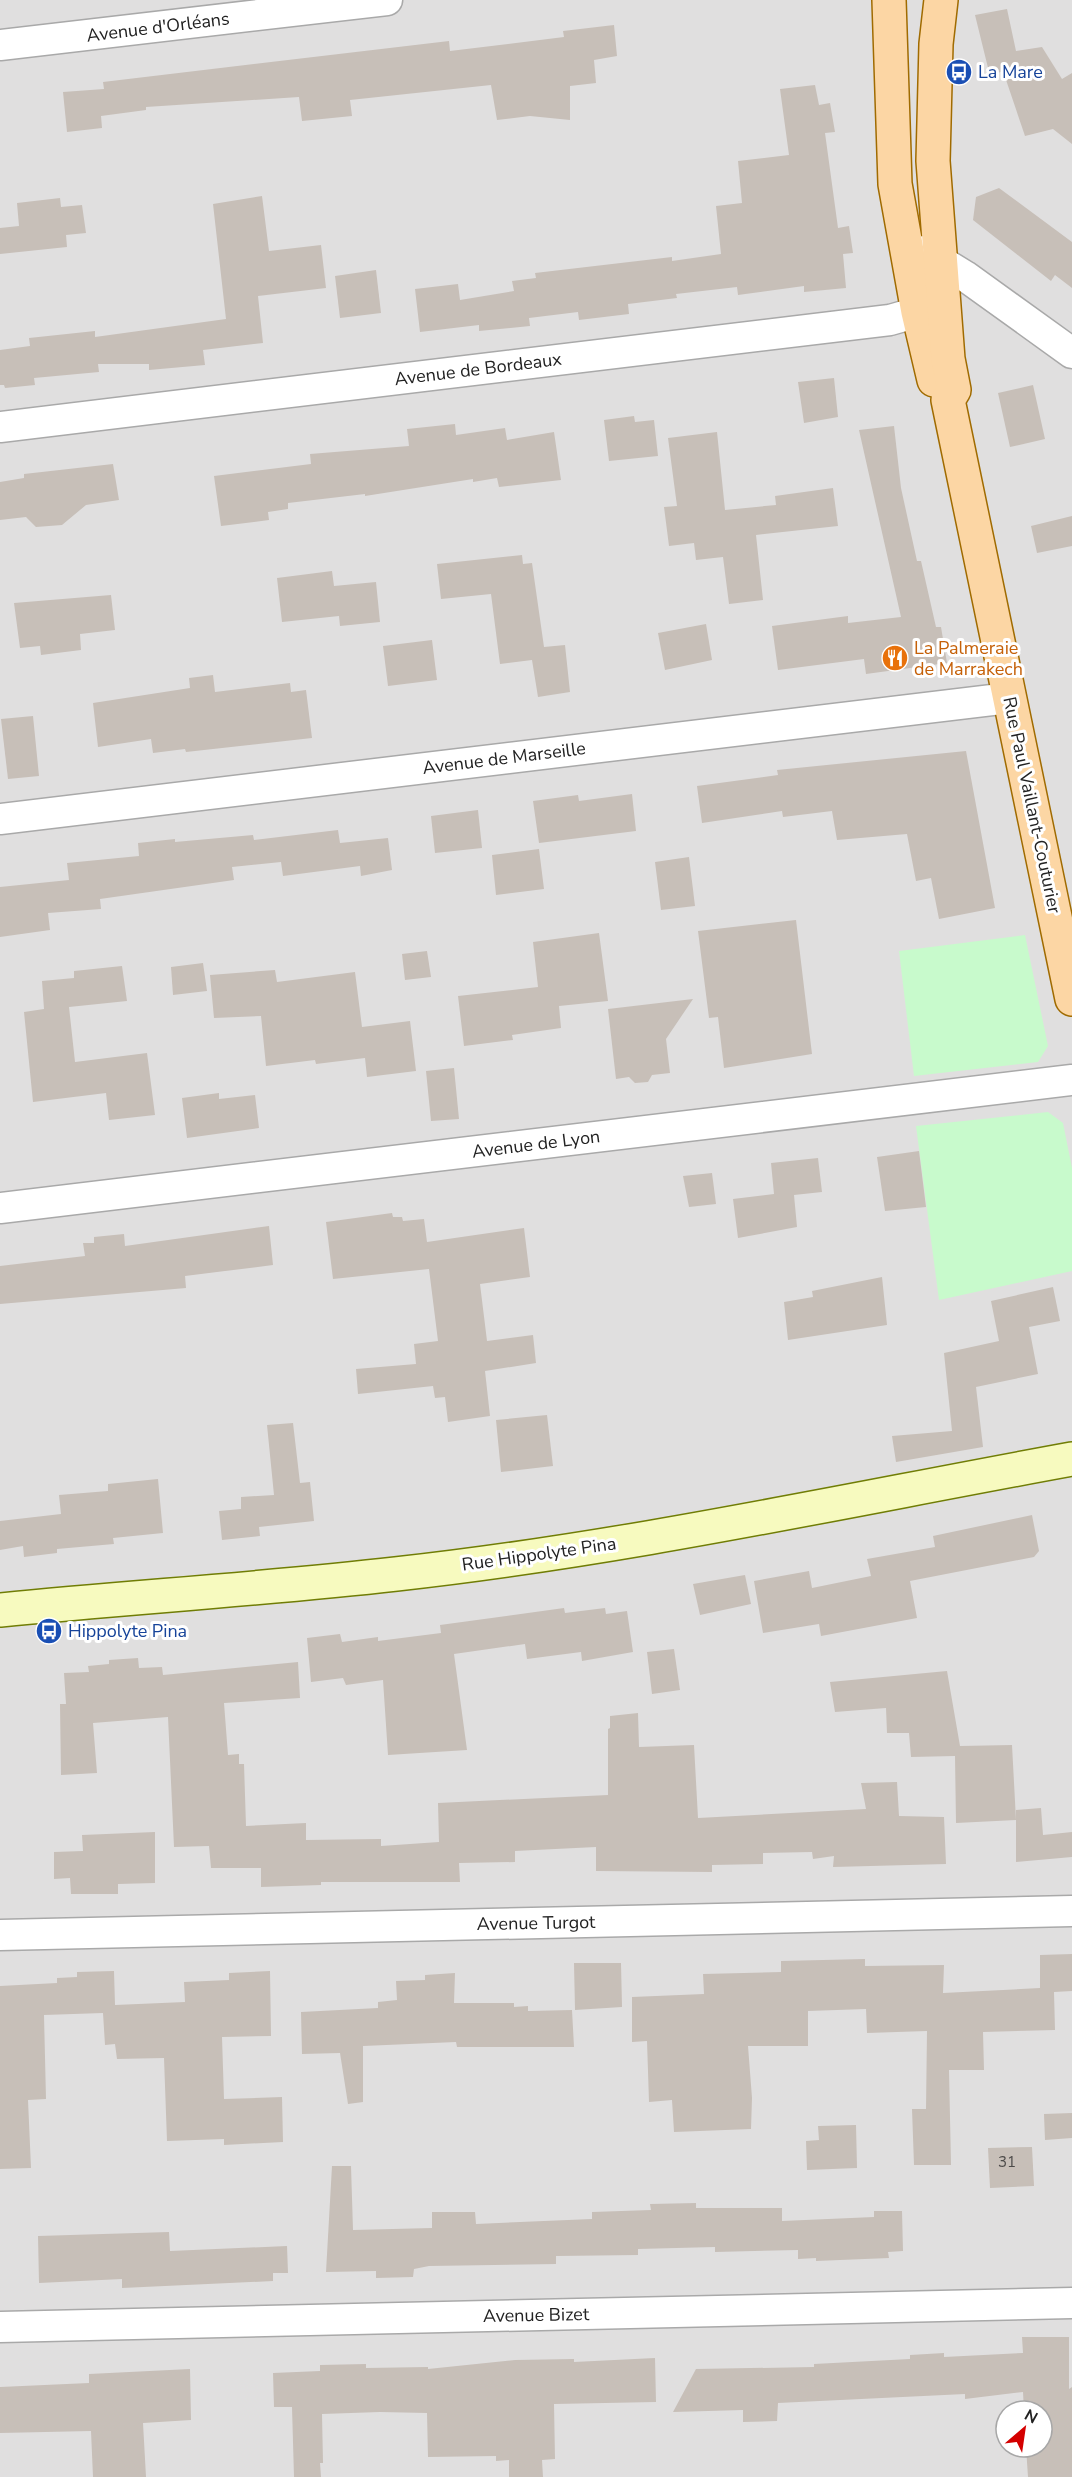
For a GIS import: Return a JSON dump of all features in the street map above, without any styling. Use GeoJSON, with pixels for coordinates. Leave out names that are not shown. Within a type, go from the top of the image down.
{"type":"FeatureCollection","features":[{"type":"Feature","properties":{"kind":"main road","name":"Rue Paul Vaillant-Couturier"},"geometry":{"type":"LineString","coordinates":[[889,0],[895,184],[918,312],[937,393],[948,400]]}},
{"type":"Feature","properties":{"kind":"main road","name":"Rue Paul Vaillant-Couturier"},"geometry":{"type":"LineString","coordinates":[[941,0],[936,44],[933,161],[948,359],[954,390],[948,400],[1072,999]]}},
{"type":"Feature","properties":{"kind":"main road","name":"Rue Hippolyte Pina"},"geometry":{"type":"LineString","coordinates":[[0,1610],[397,1574],[497,1560],[638,1539],[1072,1459]]}},
{"type":"Feature","properties":{"kind":"street","name":"Avenue d'Orléans"},"geometry":{"type":"LineString","coordinates":[[0,45],[387,0]]}},
{"type":"Feature","properties":{"kind":"street","name":"Rue Paul Vaillant-Couturier"},"geometry":{"type":"LineString","coordinates":[[890,79],[902,87],[907,163],[919,248],[941,272]]}},
{"type":"Feature","properties":{"kind":"street"},"geometry":{"type":"LineString","coordinates":[[918,312],[941,272],[1072,353]]}},
{"type":"Feature","properties":{"kind":"street","name":"Avenue de Bordeaux"},"geometry":{"type":"LineString","coordinates":[[0,427],[878,321],[918,312]]}},
{"type":"Feature","properties":{"kind":"street","name":"Avenue de Marseille"},"geometry":{"type":"LineString","coordinates":[[0,819],[1009,698]]}},
{"type":"Feature","properties":{"kind":"street","name":"Avenue de Lyon"},"geometry":{"type":"LineString","coordinates":[[0,1208],[1072,1080]]}},
{"type":"Feature","properties":{"kind":"street","name":"Avenue Turgot"},"geometry":{"type":"LineString","coordinates":[[0,1935],[1072,1911]]}},
{"type":"Feature","properties":{"kind":"street","name":"Avenue Bizet"},"geometry":{"type":"LineString","coordinates":[[0,2327],[1072,2303]]}},
{"type":"Feature","properties":{"kind":"shaded area"},"geometry":{"type":"Polygon","coordinates":[[[0,0],[1072,0],[1072,2477],[0,2477],[0,0]]]}},
{"type":"Feature","properties":{"kind":"green space"},"geometry":{"type":"Polygon","coordinates":[[[1025,935],[1048,1046],[1038,1062],[914,1076],[899,951],[1025,935]]]}},
{"type":"Feature","properties":{"kind":"green space"},"geometry":{"type":"Polygon","coordinates":[[[1048,1112],[1063,1123],[1072,1168],[1072,1271],[939,1300],[916,1126],[1048,1112]]]}},
{"type":"Feature","properties":{"kind":"building"},"geometry":{"type":"Polygon","coordinates":[[[1007,9],[1016,51],[1042,47],[1062,79],[1072,73],[1072,144],[1053,129],[1025,136],[1003,71],[990,76],[975,15],[1007,9]]]}},
{"type":"Feature","properties":{"kind":"building"},"geometry":{"type":"Polygon","coordinates":[[[614,25],[617,56],[594,60],[596,83],[570,86],[570,120],[530,116],[497,120],[491,85],[350,100],[352,116],[302,121],[299,97],[146,107],[146,110],[101,116],[102,128],[67,132],[63,92],[104,89],[103,82],[449,41],[450,51],[564,37],[563,31],[614,25]]]}},
{"type":"Feature","properties":{"kind":"building"},"geometry":{"type":"Polygon","coordinates":[[[815,85],[819,105],[830,103],[835,132],[825,133],[838,228],[849,226],[853,253],[843,254],[846,288],[804,292],[804,286],[738,295],[737,287],[676,294],[677,298],[628,304],[629,314],[579,320],[578,312],[529,318],[530,326],[479,331],[479,325],[420,332],[415,289],[458,284],[460,300],[514,291],[512,281],[536,278],[535,273],[672,257],[672,261],[721,254],[716,206],[742,203],[738,161],[789,155],[780,89],[815,85]]]}},
{"type":"Feature","properties":{"kind":"building"},"geometry":{"type":"Polygon","coordinates":[[[999,188],[1072,242],[1072,288],[1055,275],[1051,281],[973,220],[976,197],[999,188]]]}},
{"type":"Feature","properties":{"kind":"building"},"geometry":{"type":"Polygon","coordinates":[[[262,196],[269,251],[321,245],[326,288],[258,296],[263,343],[203,350],[205,365],[149,370],[149,364],[98,364],[99,372],[34,378],[35,385],[5,388],[4,385],[0,385],[0,350],[30,346],[29,338],[95,331],[95,337],[226,319],[213,204],[262,196]]]}},
{"type":"Feature","properties":{"kind":"building"},"geometry":{"type":"Polygon","coordinates":[[[60,198],[61,207],[82,205],[86,233],[66,235],[67,247],[0,254],[0,228],[19,226],[17,203],[60,198]]]}},
{"type":"Feature","properties":{"kind":"building"},"geometry":{"type":"Polygon","coordinates":[[[376,270],[381,313],[340,318],[335,276],[376,270]]]}},
{"type":"Feature","properties":{"kind":"building"},"geometry":{"type":"Polygon","coordinates":[[[834,378],[838,417],[804,423],[798,382],[834,378]]]}},
{"type":"Feature","properties":{"kind":"building"},"geometry":{"type":"Polygon","coordinates":[[[1033,385],[1045,439],[1010,447],[998,393],[1033,385]]]}},
{"type":"Feature","properties":{"kind":"building"},"geometry":{"type":"Polygon","coordinates":[[[634,416],[635,422],[654,420],[658,456],[609,461],[604,420],[634,416]]]}},
{"type":"Feature","properties":{"kind":"building"},"geometry":{"type":"Polygon","coordinates":[[[455,424],[456,435],[505,428],[507,440],[554,432],[561,480],[499,487],[497,478],[473,482],[473,479],[365,496],[365,494],[288,503],[288,509],[268,512],[269,520],[221,526],[214,476],[311,464],[310,454],[409,446],[407,429],[455,424]]]}},
{"type":"Feature","properties":{"kind":"building"},"geometry":{"type":"Polygon","coordinates":[[[894,426],[901,488],[917,561],[921,561],[936,627],[941,627],[947,663],[866,674],[864,659],[778,670],[772,626],[848,616],[848,623],[901,617],[859,430],[894,426]]]}},
{"type":"Feature","properties":{"kind":"building"},"geometry":{"type":"Polygon","coordinates":[[[717,432],[725,510],[776,505],[775,496],[833,488],[838,526],[756,535],[763,600],[729,604],[723,557],[696,560],[694,543],[669,546],[664,507],[677,506],[668,438],[717,432]]]}},
{"type":"Feature","properties":{"kind":"building"},"geometry":{"type":"Polygon","coordinates":[[[113,464],[119,500],[86,505],[62,525],[36,527],[26,517],[0,520],[0,482],[24,478],[24,474],[113,464]]]}},
{"type":"Feature","properties":{"kind":"building"},"geometry":{"type":"Polygon","coordinates":[[[1072,516],[1072,546],[1037,553],[1031,526],[1072,516]]]}},
{"type":"Feature","properties":{"kind":"building"},"geometry":{"type":"Polygon","coordinates":[[[522,555],[523,564],[532,563],[544,647],[565,645],[570,692],[538,697],[532,660],[500,664],[491,594],[441,599],[437,564],[522,555]]]}},
{"type":"Feature","properties":{"kind":"building"},"geometry":{"type":"Polygon","coordinates":[[[332,571],[334,586],[376,582],[380,622],[340,626],[339,616],[282,622],[277,578],[332,571]]]}},
{"type":"Feature","properties":{"kind":"building"},"geometry":{"type":"Polygon","coordinates":[[[111,595],[115,630],[80,634],[81,650],[41,655],[40,646],[20,648],[14,603],[111,595]]]}},
{"type":"Feature","properties":{"kind":"building"},"geometry":{"type":"Polygon","coordinates":[[[706,624],[712,660],[665,670],[658,633],[706,624]]]}},
{"type":"Feature","properties":{"kind":"building"},"geometry":{"type":"Polygon","coordinates":[[[432,640],[437,680],[388,686],[383,646],[432,640]]]}},
{"type":"Feature","properties":{"kind":"building"},"geometry":{"type":"Polygon","coordinates":[[[213,675],[215,692],[290,683],[291,692],[306,690],[312,738],[186,752],[185,749],[153,753],[151,739],[98,747],[93,703],[190,688],[189,678],[213,675]]]}},
{"type":"Feature","properties":{"kind":"building"},"geometry":{"type":"Polygon","coordinates":[[[33,716],[39,776],[8,779],[1,719],[33,716]]]}},
{"type":"Feature","properties":{"kind":"building"},"geometry":{"type":"Polygon","coordinates":[[[966,751],[995,908],[939,919],[931,878],[916,881],[907,834],[837,840],[832,811],[783,817],[782,811],[702,823],[697,786],[778,775],[777,770],[966,751]]]}},
{"type":"Feature","properties":{"kind":"building"},"geometry":{"type":"Polygon","coordinates":[[[632,794],[636,831],[539,843],[533,801],[578,795],[579,801],[632,794]]]}},
{"type":"Feature","properties":{"kind":"building"},"geometry":{"type":"Polygon","coordinates":[[[478,810],[482,848],[435,853],[431,816],[478,810]]]}},
{"type":"Feature","properties":{"kind":"building"},"geometry":{"type":"Polygon","coordinates":[[[338,830],[340,843],[388,838],[392,870],[361,876],[360,866],[283,876],[281,862],[232,867],[234,880],[100,899],[101,909],[48,913],[50,930],[0,937],[0,887],[69,880],[67,863],[139,856],[138,843],[253,835],[254,840],[338,830]]]}},
{"type":"Feature","properties":{"kind":"building"},"geometry":{"type":"Polygon","coordinates":[[[539,849],[544,889],[496,895],[492,855],[539,849]]]}},
{"type":"Feature","properties":{"kind":"building"},"geometry":{"type":"Polygon","coordinates":[[[689,857],[695,906],[661,910],[655,862],[689,857]]]}},
{"type":"Feature","properties":{"kind":"building"},"geometry":{"type":"Polygon","coordinates":[[[796,920],[812,1054],[724,1068],[718,1017],[709,1018],[698,931],[796,920]]]}},
{"type":"Feature","properties":{"kind":"building"},"geometry":{"type":"Polygon","coordinates":[[[599,933],[608,1001],[559,1006],[561,1028],[512,1035],[513,1040],[464,1046],[458,996],[538,987],[533,942],[599,933]]]}},
{"type":"Feature","properties":{"kind":"building"},"geometry":{"type":"Polygon","coordinates":[[[427,951],[431,977],[405,980],[402,954],[427,951]]]}},
{"type":"Feature","properties":{"kind":"building"},"geometry":{"type":"Polygon","coordinates":[[[203,963],[207,991],[173,995],[171,967],[203,963]]]}},
{"type":"Feature","properties":{"kind":"building"},"geometry":{"type":"Polygon","coordinates":[[[122,966],[127,1001],[69,1007],[75,1062],[147,1053],[155,1115],[109,1120],[106,1093],[33,1102],[24,1012],[44,1009],[42,981],[74,978],[74,971],[122,966]]]}},
{"type":"Feature","properties":{"kind":"building"},"geometry":{"type":"Polygon","coordinates":[[[275,970],[277,982],[355,972],[362,1027],[410,1021],[416,1071],[367,1077],[365,1058],[316,1064],[315,1060],[266,1066],[261,1016],[214,1018],[210,975],[275,970]]]}},
{"type":"Feature","properties":{"kind":"building"},"geometry":{"type":"Polygon","coordinates":[[[693,999],[666,1039],[670,1073],[652,1075],[648,1082],[635,1083],[629,1077],[616,1079],[608,1009],[693,999]]]}},
{"type":"Feature","properties":{"kind":"building"},"geometry":{"type":"Polygon","coordinates":[[[454,1068],[459,1119],[431,1121],[426,1071],[454,1068]]]}},
{"type":"Feature","properties":{"kind":"building"},"geometry":{"type":"Polygon","coordinates":[[[219,1093],[219,1099],[255,1095],[259,1128],[187,1138],[182,1098],[219,1093]]]}},
{"type":"Feature","properties":{"kind":"building"},"geometry":{"type":"Polygon","coordinates":[[[919,1151],[926,1207],[885,1211],[877,1157],[919,1151]]]}},
{"type":"Feature","properties":{"kind":"building"},"geometry":{"type":"Polygon","coordinates":[[[818,1158],[822,1192],[794,1195],[797,1227],[738,1238],[733,1199],[774,1194],[771,1163],[818,1158]]]}},
{"type":"Feature","properties":{"kind":"building"},"geometry":{"type":"Polygon","coordinates":[[[712,1173],[716,1204],[689,1207],[683,1176],[712,1173]]]}},
{"type":"Feature","properties":{"kind":"building"},"geometry":{"type":"Polygon","coordinates":[[[392,1213],[393,1217],[402,1217],[403,1221],[424,1219],[427,1242],[524,1228],[530,1277],[480,1284],[487,1341],[533,1335],[536,1363],[485,1371],[490,1416],[448,1422],[445,1397],[435,1398],[433,1386],[358,1394],[356,1369],[416,1364],[414,1344],[438,1341],[429,1269],[333,1279],[326,1222],[392,1213]]]}},
{"type":"Feature","properties":{"kind":"building"},"geometry":{"type":"Polygon","coordinates":[[[269,1226],[273,1265],[185,1276],[186,1288],[0,1304],[0,1266],[85,1256],[83,1243],[94,1243],[94,1237],[124,1234],[125,1246],[269,1226]]]}},
{"type":"Feature","properties":{"kind":"building"},"geometry":{"type":"Polygon","coordinates":[[[882,1277],[887,1325],[788,1340],[784,1302],[813,1297],[812,1291],[882,1277]]]}},
{"type":"Feature","properties":{"kind":"building"},"geometry":{"type":"Polygon","coordinates":[[[1053,1287],[1060,1321],[1029,1327],[1038,1374],[976,1387],[983,1447],[896,1462],[892,1436],[952,1431],[944,1353],[999,1341],[991,1301],[1053,1287]]]}},
{"type":"Feature","properties":{"kind":"building"},"geometry":{"type":"Polygon","coordinates":[[[547,1415],[553,1466],[501,1472],[496,1420],[547,1415]]]}},
{"type":"Feature","properties":{"kind":"building"},"geometry":{"type":"Polygon","coordinates":[[[293,1423],[300,1483],[310,1482],[314,1521],[259,1527],[260,1536],[222,1540],[219,1511],[241,1509],[241,1497],[274,1495],[267,1425],[293,1423]]]}},
{"type":"Feature","properties":{"kind":"building"},"geometry":{"type":"Polygon","coordinates":[[[158,1479],[163,1533],[113,1538],[114,1544],[57,1549],[57,1553],[24,1557],[23,1546],[0,1550],[0,1521],[61,1514],[59,1495],[108,1491],[108,1484],[158,1479]]]}},
{"type":"Feature","properties":{"kind":"building"},"geometry":{"type":"Polygon","coordinates":[[[1032,1515],[1039,1551],[1034,1557],[910,1581],[917,1618],[821,1636],[819,1624],[763,1633],[754,1581],[809,1571],[812,1588],[871,1576],[867,1559],[935,1547],[933,1536],[1032,1515]]]}},
{"type":"Feature","properties":{"kind":"building"},"geometry":{"type":"Polygon","coordinates":[[[745,1575],[751,1604],[700,1615],[693,1584],[745,1575]]]}},
{"type":"Feature","properties":{"kind":"building"},"geometry":{"type":"Polygon","coordinates":[[[564,1608],[565,1613],[605,1608],[606,1614],[627,1611],[633,1652],[582,1661],[581,1652],[527,1659],[525,1644],[454,1654],[467,1750],[388,1755],[383,1680],[346,1685],[343,1678],[311,1682],[307,1638],[340,1634],[342,1642],[378,1637],[378,1641],[441,1633],[440,1625],[564,1608]]]}},
{"type":"Feature","properties":{"kind":"building"},"geometry":{"type":"Polygon","coordinates":[[[674,1649],[680,1690],[652,1694],[647,1652],[674,1649]]]}},
{"type":"Feature","properties":{"kind":"building"},"geometry":{"type":"Polygon","coordinates":[[[138,1658],[139,1668],[162,1667],[163,1675],[298,1662],[300,1698],[224,1703],[228,1755],[239,1754],[239,1764],[244,1764],[246,1826],[306,1823],[306,1840],[381,1839],[381,1846],[439,1842],[438,1803],[608,1795],[610,1716],[638,1713],[639,1747],[694,1745],[698,1818],[866,1809],[861,1783],[897,1782],[899,1816],[944,1817],[946,1864],[833,1867],[834,1856],[813,1859],[812,1852],[763,1853],[763,1864],[712,1865],[712,1872],[596,1871],[596,1847],[515,1851],[515,1862],[459,1863],[460,1882],[321,1882],[321,1885],[261,1887],[261,1868],[211,1868],[209,1846],[174,1847],[168,1717],[93,1723],[97,1773],[61,1775],[60,1704],[66,1704],[64,1673],[89,1672],[88,1666],[109,1664],[109,1660],[138,1658]]]}},
{"type":"Feature","properties":{"kind":"building"},"geometry":{"type":"Polygon","coordinates":[[[947,1671],[960,1746],[1012,1745],[1016,1820],[956,1823],[955,1756],[911,1757],[909,1733],[887,1733],[886,1708],[835,1712],[830,1682],[947,1671]]]}},
{"type":"Feature","properties":{"kind":"building"},"geometry":{"type":"Polygon","coordinates":[[[1041,1808],[1043,1835],[1072,1832],[1072,1857],[1016,1862],[1016,1810],[1041,1808]]]}},
{"type":"Feature","properties":{"kind":"building"},"geometry":{"type":"Polygon","coordinates":[[[155,1832],[155,1883],[118,1884],[118,1894],[71,1894],[70,1878],[54,1879],[54,1852],[83,1851],[82,1835],[155,1832]]]}},
{"type":"Feature","properties":{"kind":"building"},"geometry":{"type":"Polygon","coordinates":[[[1072,1954],[1072,1991],[1054,1992],[1055,2030],[983,2032],[984,2070],[949,2070],[951,2165],[914,2165],[912,2109],[926,2109],[927,2031],[867,2033],[866,2009],[808,2011],[808,2046],[748,2046],[752,2098],[751,2129],[674,2132],[672,2100],[649,2102],[647,2041],[632,2042],[632,1997],[704,1994],[703,1974],[781,1972],[781,1961],[865,1959],[865,1966],[944,1965],[943,1993],[1040,1988],[1040,1955],[1072,1954]]]}},
{"type":"Feature","properties":{"kind":"building"},"geometry":{"type":"Polygon","coordinates":[[[574,1963],[621,1963],[622,2007],[575,2010],[574,1963]]]}},
{"type":"Feature","properties":{"kind":"building"},"geometry":{"type":"Polygon","coordinates":[[[114,1971],[115,2005],[185,2002],[184,1982],[229,1980],[229,1973],[270,1971],[271,2036],[222,2037],[224,2099],[282,2097],[283,2142],[224,2145],[224,2139],[167,2141],[164,2058],[117,2059],[115,2044],[105,2045],[103,2013],[44,2015],[46,2099],[28,2100],[31,2168],[0,2169],[0,1986],[57,1983],[57,1978],[77,1977],[77,1972],[114,1971]]]}},
{"type":"Feature","properties":{"kind":"building"},"geometry":{"type":"Polygon","coordinates":[[[455,1973],[454,2003],[514,2003],[514,2007],[528,2006],[528,2011],[572,2010],[574,2047],[457,2047],[456,2042],[363,2046],[363,2102],[348,2104],[340,2053],[302,2054],[301,2012],[378,2008],[378,2002],[397,2000],[396,1981],[425,1980],[425,1975],[455,1973]]]}},
{"type":"Feature","properties":{"kind":"building"},"geometry":{"type":"Polygon","coordinates":[[[1072,2113],[1072,2138],[1045,2140],[1044,2114],[1072,2113]]]}},
{"type":"Feature","properties":{"kind":"building"},"geometry":{"type":"Polygon","coordinates":[[[856,2125],[857,2168],[807,2170],[806,2141],[819,2140],[818,2126],[856,2125]]]}},
{"type":"Feature","properties":{"kind":"building"},"geometry":{"type":"Polygon","coordinates":[[[1032,2147],[1034,2186],[990,2188],[988,2148],[1032,2147]]]}},
{"type":"Feature","properties":{"kind":"building"},"geometry":{"type":"Polygon","coordinates":[[[332,2166],[351,2166],[353,2230],[432,2228],[432,2212],[475,2212],[476,2224],[592,2219],[592,2212],[651,2210],[650,2204],[696,2203],[696,2208],[782,2208],[782,2221],[874,2217],[874,2211],[902,2211],[903,2251],[888,2252],[889,2258],[816,2261],[816,2258],[798,2259],[798,2250],[715,2252],[715,2247],[638,2249],[638,2255],[556,2256],[556,2264],[429,2266],[414,2269],[413,2277],[376,2278],[376,2271],[326,2272],[332,2166]]]}},
{"type":"Feature","properties":{"kind":"building"},"geometry":{"type":"Polygon","coordinates":[[[169,2232],[170,2251],[287,2246],[288,2273],[273,2273],[273,2281],[122,2288],[122,2279],[39,2283],[38,2236],[169,2232]]]}},
{"type":"Feature","properties":{"kind":"building"},"geometry":{"type":"Polygon","coordinates":[[[1022,2337],[1069,2337],[1069,2389],[1072,2387],[1072,2477],[1028,2477],[1027,2459],[1054,2459],[1054,2399],[1023,2399],[1023,2392],[965,2399],[965,2394],[778,2403],[777,2421],[743,2422],[743,2410],[673,2412],[696,2369],[814,2367],[814,2364],[910,2359],[910,2355],[944,2353],[944,2357],[1023,2353],[1022,2337]]]}},
{"type":"Feature","properties":{"kind":"building"},"geometry":{"type":"Polygon","coordinates":[[[655,2358],[656,2402],[554,2404],[555,2459],[542,2460],[543,2477],[509,2477],[509,2460],[496,2461],[496,2456],[428,2457],[427,2413],[380,2412],[322,2414],[321,2477],[294,2477],[292,2407],[274,2407],[273,2373],[320,2371],[320,2365],[366,2364],[366,2368],[428,2367],[428,2369],[515,2360],[574,2359],[574,2362],[655,2358]]]}},
{"type":"Feature","properties":{"kind":"building"},"geometry":{"type":"Polygon","coordinates":[[[190,2369],[191,2420],[143,2423],[146,2477],[93,2477],[91,2431],[0,2433],[0,2387],[89,2383],[89,2374],[190,2369]]]}},
{"type":"Feature","properties":{"kind":"place","name":"La Mare"},"geometry":{"type":"Point","coordinates":[959,72]}},
{"type":"Feature","properties":{"kind":"place","name":"La Palmeraie de Marrakech"},"geometry":{"type":"Point","coordinates":[895,658]}},
{"type":"Feature","properties":{"kind":"place","name":"Hippolyte Pina"},"geometry":{"type":"Point","coordinates":[49,1631]}}]}
